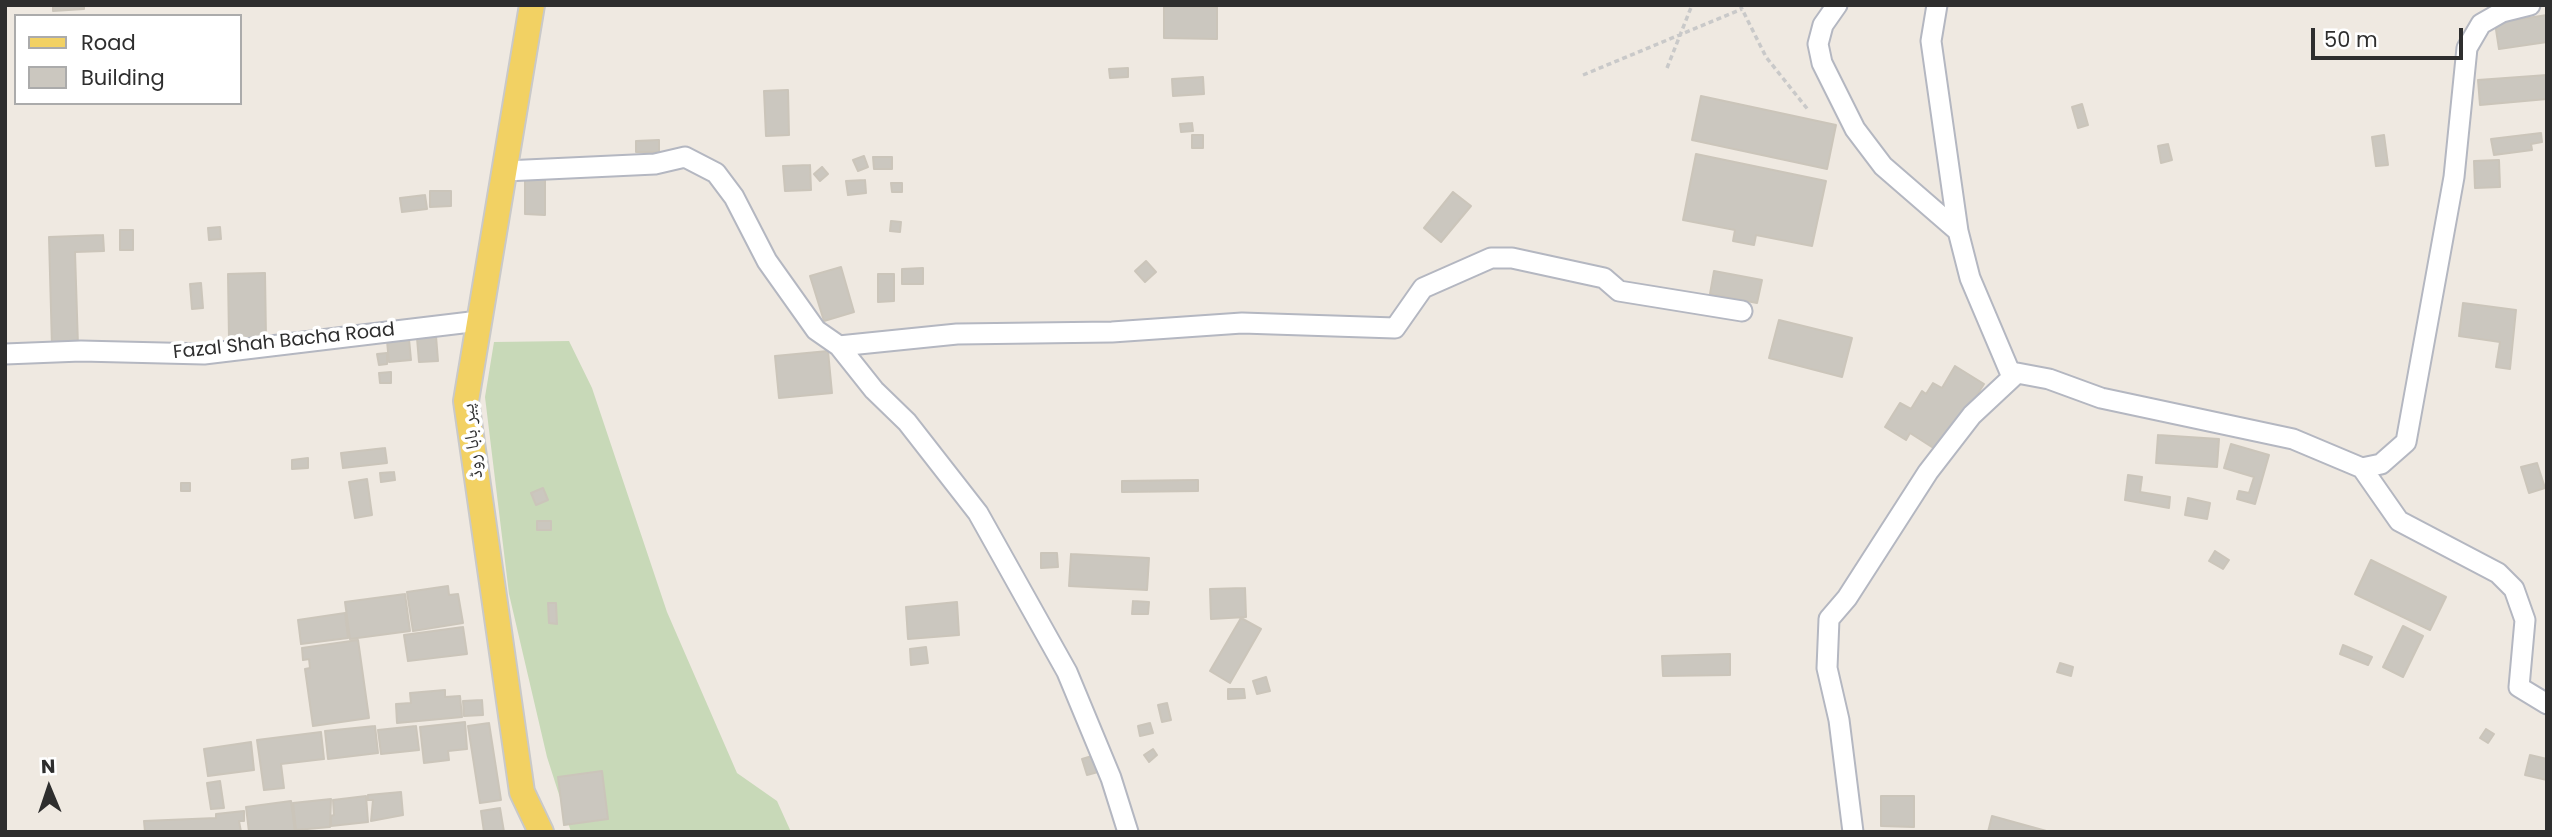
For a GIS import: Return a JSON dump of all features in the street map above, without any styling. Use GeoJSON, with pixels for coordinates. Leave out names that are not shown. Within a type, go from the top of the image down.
{"type":"FeatureCollection","features":[{"type":"Feature","properties":{"kind":"main road","name":"پیر بابا روڈ"},"geometry":{"type":"LineString","coordinates":[[532,5],[466,401],[522,792],[541,832]]}},
{"type":"Feature","properties":{"kind":"street"},"geometry":{"type":"LineString","coordinates":[[1837,5],[1822,26],[1818,44],[1822,63],[1854,129],[1883,166],[1958,230]]}},
{"type":"Feature","properties":{"kind":"street"},"geometry":{"type":"LineString","coordinates":[[1937,5],[1931,41],[1958,230],[1970,278],[2012,377]]}},
{"type":"Feature","properties":{"kind":"street"},"geometry":{"type":"LineString","coordinates":[[2362,468],[2381,464],[2406,442],[2454,177],[2467,48],[2481,24],[2502,12],[2529,5]]}},
{"type":"Feature","properties":{"kind":"street"},"geometry":{"type":"LineString","coordinates":[[505,171],[655,164],[685,157],[716,173],[734,198],[774,271],[816,330],[839,346],[874,390],[907,422],[978,513],[1067,672],[1111,778],[1128,832]]}},
{"type":"Feature","properties":{"kind":"street"},"geometry":{"type":"LineString","coordinates":[[839,346],[957,334],[1112,332],[1242,323],[1395,328],[1423,288],[1492,258],[1512,258],[1604,278],[1619,292],[1742,312]]}},
{"type":"Feature","properties":{"kind":"street","name":"Fazal Shah Bacha Road"},"geometry":{"type":"LineString","coordinates":[[5,354],[81,351],[204,354],[479,321]]}},
{"type":"Feature","properties":{"kind":"street"},"geometry":{"type":"LineString","coordinates":[[1853,832],[1839,720],[1827,668],[1829,619],[1847,598],[1927,472],[1972,415],[2017,373],[2049,379],[2101,398],[2293,439],[2362,468],[2399,522],[2498,573],[2514,589],[2525,620],[2519,687],[2547,704]]}},
{"type":"Feature","properties":{"kind":"path"},"geometry":{"type":"LineString","coordinates":[[1667,68],[1692,5]]}},
{"type":"Feature","properties":{"kind":"path"},"geometry":{"type":"LineString","coordinates":[[1583,75],[1741,7],[1766,57],[1809,111]]}},
{"type":"Feature","properties":{"kind":"green space"},"geometry":{"type":"Polygon","coordinates":[[[569,341],[592,388],[667,612],[737,773],[777,801],[791,832],[571,832],[547,757],[509,594],[485,397],[494,342],[569,341]]]}},
{"type":"Feature","properties":{"kind":"building"},"geometry":{"type":"Polygon","coordinates":[[[53,5],[84,5],[84,9],[53,11],[53,5]]]}},
{"type":"Feature","properties":{"kind":"building"},"geometry":{"type":"Polygon","coordinates":[[[1164,6],[1217,7],[1217,39],[1164,38],[1164,6]]]}},
{"type":"Feature","properties":{"kind":"building"},"geometry":{"type":"Polygon","coordinates":[[[2547,15],[2547,42],[2499,49],[2495,23],[2547,15]]]}},
{"type":"Feature","properties":{"kind":"building"},"geometry":{"type":"Polygon","coordinates":[[[1128,68],[1128,77],[1110,78],[1109,69],[1128,68]]]}},
{"type":"Feature","properties":{"kind":"building"},"geometry":{"type":"Polygon","coordinates":[[[2547,75],[2547,99],[2480,105],[2478,80],[2547,75]]]}},
{"type":"Feature","properties":{"kind":"building"},"geometry":{"type":"Polygon","coordinates":[[[1203,77],[1204,94],[1173,96],[1172,79],[1203,77]]]}},
{"type":"Feature","properties":{"kind":"building"},"geometry":{"type":"Polygon","coordinates":[[[788,90],[789,135],[766,136],[764,91],[788,90]]]}},
{"type":"Feature","properties":{"kind":"building"},"geometry":{"type":"Polygon","coordinates":[[[1701,96],[1836,125],[1827,169],[1692,140],[1701,96]]]}},
{"type":"Feature","properties":{"kind":"building"},"geometry":{"type":"Polygon","coordinates":[[[2082,104],[2088,125],[2078,128],[2072,107],[2082,104]]]}},
{"type":"Feature","properties":{"kind":"building"},"geometry":{"type":"Polygon","coordinates":[[[1192,123],[1193,131],[1181,132],[1180,124],[1192,123]]]}},
{"type":"Feature","properties":{"kind":"building"},"geometry":{"type":"Polygon","coordinates":[[[2541,133],[2542,142],[2531,144],[2532,150],[2494,155],[2491,139],[2541,133]]]}},
{"type":"Feature","properties":{"kind":"building"},"geometry":{"type":"Polygon","coordinates":[[[1192,135],[1203,135],[1203,148],[1192,148],[1192,135]]]}},
{"type":"Feature","properties":{"kind":"building"},"geometry":{"type":"Polygon","coordinates":[[[2384,135],[2388,165],[2376,166],[2372,137],[2384,135]]]}},
{"type":"Feature","properties":{"kind":"building"},"geometry":{"type":"Polygon","coordinates":[[[659,140],[659,152],[636,152],[636,141],[659,140]]]}},
{"type":"Feature","properties":{"kind":"building"},"geometry":{"type":"Polygon","coordinates":[[[2168,144],[2172,160],[2161,163],[2158,146],[2168,144]]]}},
{"type":"Feature","properties":{"kind":"building"},"geometry":{"type":"Polygon","coordinates":[[[1696,154],[1826,181],[1812,246],[1756,235],[1754,245],[1733,241],[1735,230],[1683,220],[1696,154]]]}},
{"type":"Feature","properties":{"kind":"building"},"geometry":{"type":"Polygon","coordinates":[[[864,156],[868,167],[858,171],[853,160],[864,156]]]}},
{"type":"Feature","properties":{"kind":"building"},"geometry":{"type":"Polygon","coordinates":[[[873,157],[892,157],[892,169],[874,169],[873,157]]]}},
{"type":"Feature","properties":{"kind":"building"},"geometry":{"type":"Polygon","coordinates":[[[2499,160],[2500,187],[2475,188],[2474,161],[2499,160]]]}},
{"type":"Feature","properties":{"kind":"building"},"geometry":{"type":"Polygon","coordinates":[[[810,165],[811,190],[785,191],[783,166],[810,165]]]}},
{"type":"Feature","properties":{"kind":"building"},"geometry":{"type":"Polygon","coordinates":[[[822,167],[828,174],[820,181],[814,174],[822,167]]]}},
{"type":"Feature","properties":{"kind":"building"},"geometry":{"type":"Polygon","coordinates":[[[525,173],[545,173],[545,215],[525,214],[525,173]]]}},
{"type":"Feature","properties":{"kind":"building"},"geometry":{"type":"Polygon","coordinates":[[[865,180],[866,193],[848,195],[846,181],[865,180]]]}},
{"type":"Feature","properties":{"kind":"building"},"geometry":{"type":"Polygon","coordinates":[[[891,183],[902,183],[902,192],[892,192],[891,183]]]}},
{"type":"Feature","properties":{"kind":"building"},"geometry":{"type":"Polygon","coordinates":[[[430,191],[451,191],[451,206],[430,207],[430,191]]]}},
{"type":"Feature","properties":{"kind":"building"},"geometry":{"type":"Polygon","coordinates":[[[1453,192],[1471,206],[1441,242],[1424,228],[1453,192]]]}},
{"type":"Feature","properties":{"kind":"building"},"geometry":{"type":"Polygon","coordinates":[[[425,195],[427,209],[402,212],[400,198],[425,195]]]}},
{"type":"Feature","properties":{"kind":"building"},"geometry":{"type":"Polygon","coordinates":[[[891,221],[901,222],[900,232],[890,231],[891,221]]]}},
{"type":"Feature","properties":{"kind":"building"},"geometry":{"type":"Polygon","coordinates":[[[220,227],[221,239],[209,240],[208,228],[220,227]]]}},
{"type":"Feature","properties":{"kind":"building"},"geometry":{"type":"Polygon","coordinates":[[[120,230],[133,230],[133,250],[120,250],[120,230]]]}},
{"type":"Feature","properties":{"kind":"building"},"geometry":{"type":"Polygon","coordinates":[[[103,235],[104,251],[75,252],[78,346],[52,347],[49,237],[103,235]]]}},
{"type":"Feature","properties":{"kind":"building"},"geometry":{"type":"Polygon","coordinates":[[[1146,261],[1156,272],[1145,282],[1135,271],[1146,261]]]}},
{"type":"Feature","properties":{"kind":"building"},"geometry":{"type":"Polygon","coordinates":[[[841,267],[854,312],[824,321],[810,276],[841,267]]]}},
{"type":"Feature","properties":{"kind":"building"},"geometry":{"type":"Polygon","coordinates":[[[923,268],[923,284],[902,284],[902,269],[923,268]]]}},
{"type":"Feature","properties":{"kind":"building"},"geometry":{"type":"Polygon","coordinates":[[[1714,271],[1762,280],[1757,303],[1710,294],[1714,271]]]}},
{"type":"Feature","properties":{"kind":"building"},"geometry":{"type":"Polygon","coordinates":[[[265,273],[266,339],[229,339],[228,274],[265,273]]]}},
{"type":"Feature","properties":{"kind":"building"},"geometry":{"type":"Polygon","coordinates":[[[878,274],[894,274],[894,301],[878,302],[878,274]]]}},
{"type":"Feature","properties":{"kind":"building"},"geometry":{"type":"Polygon","coordinates":[[[201,283],[203,308],[192,309],[190,284],[201,283]]]}},
{"type":"Feature","properties":{"kind":"building"},"geometry":{"type":"Polygon","coordinates":[[[2463,303],[2516,310],[2510,369],[2496,367],[2500,342],[2459,336],[2463,303]]]}},
{"type":"Feature","properties":{"kind":"building"},"geometry":{"type":"Polygon","coordinates":[[[1779,320],[1852,338],[1842,377],[1769,358],[1779,320]]]}},
{"type":"Feature","properties":{"kind":"building"},"geometry":{"type":"Polygon","coordinates":[[[436,336],[438,361],[419,362],[417,338],[436,336]]]}},
{"type":"Feature","properties":{"kind":"building"},"geometry":{"type":"Polygon","coordinates":[[[409,339],[411,360],[389,362],[387,341],[409,339]]]}},
{"type":"Feature","properties":{"kind":"building"},"geometry":{"type":"Polygon","coordinates":[[[828,351],[832,393],[779,398],[775,356],[828,351]]]}},
{"type":"Feature","properties":{"kind":"building"},"geometry":{"type":"Polygon","coordinates":[[[387,353],[387,364],[379,365],[377,354],[387,353]]]}},
{"type":"Feature","properties":{"kind":"building"},"geometry":{"type":"Polygon","coordinates":[[[1955,366],[1984,384],[1947,442],[1935,449],[1910,433],[1906,440],[1885,427],[1900,403],[1911,409],[1922,391],[1926,394],[1933,383],[1942,388],[1955,366]]]}},
{"type":"Feature","properties":{"kind":"building"},"geometry":{"type":"Polygon","coordinates":[[[391,372],[391,383],[380,383],[379,373],[391,372]]]}},
{"type":"Feature","properties":{"kind":"building"},"geometry":{"type":"Polygon","coordinates":[[[2158,435],[2219,439],[2217,467],[2156,463],[2158,435]]]}},
{"type":"Feature","properties":{"kind":"building"},"geometry":{"type":"Polygon","coordinates":[[[2231,444],[2269,455],[2255,504],[2237,499],[2239,491],[2249,493],[2254,477],[2224,468],[2231,444]]]}},
{"type":"Feature","properties":{"kind":"building"},"geometry":{"type":"Polygon","coordinates":[[[385,448],[387,463],[343,468],[341,453],[385,448]]]}},
{"type":"Feature","properties":{"kind":"building"},"geometry":{"type":"Polygon","coordinates":[[[308,458],[308,468],[292,469],[292,460],[308,458]]]}},
{"type":"Feature","properties":{"kind":"building"},"geometry":{"type":"Polygon","coordinates":[[[2537,463],[2545,488],[2529,493],[2521,467],[2537,463]]]}},
{"type":"Feature","properties":{"kind":"building"},"geometry":{"type":"Polygon","coordinates":[[[394,472],[395,480],[381,482],[380,473],[394,472]]]}},
{"type":"Feature","properties":{"kind":"building"},"geometry":{"type":"Polygon","coordinates":[[[2128,475],[2142,477],[2140,492],[2170,497],[2169,508],[2125,500],[2128,475]]]}},
{"type":"Feature","properties":{"kind":"building"},"geometry":{"type":"Polygon","coordinates":[[[367,479],[372,515],[355,518],[349,482],[367,479]]]}},
{"type":"Feature","properties":{"kind":"building"},"geometry":{"type":"Polygon","coordinates":[[[1198,480],[1198,491],[1122,492],[1122,481],[1198,480]]]}},
{"type":"Feature","properties":{"kind":"building"},"geometry":{"type":"Polygon","coordinates":[[[181,483],[190,483],[190,491],[181,491],[181,483]]]}},
{"type":"Feature","properties":{"kind":"building"},"geometry":{"type":"Polygon","coordinates":[[[543,488],[548,500],[536,505],[531,493],[543,488]]]}},
{"type":"Feature","properties":{"kind":"building"},"geometry":{"type":"Polygon","coordinates":[[[2188,498],[2210,503],[2207,519],[2185,515],[2188,498]]]}},
{"type":"Feature","properties":{"kind":"building"},"geometry":{"type":"Polygon","coordinates":[[[537,521],[551,521],[551,530],[537,530],[537,521]]]}},
{"type":"Feature","properties":{"kind":"building"},"geometry":{"type":"Polygon","coordinates":[[[2215,551],[2229,560],[2223,569],[2209,561],[2215,551]]]}},
{"type":"Feature","properties":{"kind":"building"},"geometry":{"type":"Polygon","coordinates":[[[1041,553],[1057,553],[1058,567],[1041,568],[1041,553]]]}},
{"type":"Feature","properties":{"kind":"building"},"geometry":{"type":"Polygon","coordinates":[[[1071,554],[1149,558],[1147,590],[1069,586],[1071,554]]]}},
{"type":"Feature","properties":{"kind":"building"},"geometry":{"type":"Polygon","coordinates":[[[2371,560],[2446,597],[2430,630],[2355,594],[2371,560]]]}},
{"type":"Feature","properties":{"kind":"building"},"geometry":{"type":"Polygon","coordinates":[[[448,586],[449,595],[458,594],[463,623],[413,631],[407,592],[448,586]]]}},
{"type":"Feature","properties":{"kind":"building"},"geometry":{"type":"Polygon","coordinates":[[[1245,588],[1246,617],[1211,619],[1210,589],[1245,588]]]}},
{"type":"Feature","properties":{"kind":"building"},"geometry":{"type":"Polygon","coordinates":[[[405,594],[410,631],[350,639],[345,602],[405,594]]]}},
{"type":"Feature","properties":{"kind":"building"},"geometry":{"type":"Polygon","coordinates":[[[1133,601],[1149,602],[1148,614],[1132,614],[1133,601]]]}},
{"type":"Feature","properties":{"kind":"building"},"geometry":{"type":"Polygon","coordinates":[[[957,602],[959,635],[908,639],[906,607],[957,602]]]}},
{"type":"Feature","properties":{"kind":"building"},"geometry":{"type":"Polygon","coordinates":[[[548,603],[556,603],[557,624],[549,623],[548,603]]]}},
{"type":"Feature","properties":{"kind":"building"},"geometry":{"type":"Polygon","coordinates":[[[345,613],[348,638],[301,644],[298,620],[345,613]]]}},
{"type":"Feature","properties":{"kind":"building"},"geometry":{"type":"Polygon","coordinates":[[[1241,618],[1261,629],[1230,683],[1210,671],[1241,618]]]}},
{"type":"Feature","properties":{"kind":"building"},"geometry":{"type":"Polygon","coordinates":[[[2403,626],[2423,636],[2403,677],[2383,667],[2403,626]]]}},
{"type":"Feature","properties":{"kind":"building"},"geometry":{"type":"Polygon","coordinates":[[[463,627],[467,654],[408,661],[404,635],[463,627]]]}},
{"type":"Feature","properties":{"kind":"building"},"geometry":{"type":"Polygon","coordinates":[[[358,640],[369,718],[313,726],[305,669],[310,668],[309,659],[303,660],[302,648],[358,640]]]}},
{"type":"Feature","properties":{"kind":"building"},"geometry":{"type":"Polygon","coordinates":[[[2343,645],[2372,657],[2368,665],[2340,654],[2343,645]]]}},
{"type":"Feature","properties":{"kind":"building"},"geometry":{"type":"Polygon","coordinates":[[[926,647],[928,663],[911,665],[910,649],[926,647]]]}},
{"type":"Feature","properties":{"kind":"building"},"geometry":{"type":"Polygon","coordinates":[[[1730,654],[1730,675],[1663,676],[1662,656],[1730,654]]]}},
{"type":"Feature","properties":{"kind":"building"},"geometry":{"type":"Polygon","coordinates":[[[2060,663],[2073,667],[2071,676],[2057,672],[2060,663]]]}},
{"type":"Feature","properties":{"kind":"building"},"geometry":{"type":"Polygon","coordinates":[[[1266,677],[1270,691],[1257,694],[1253,681],[1266,677]]]}},
{"type":"Feature","properties":{"kind":"building"},"geometry":{"type":"Polygon","coordinates":[[[1228,689],[1244,689],[1245,698],[1228,699],[1228,689]]]}},
{"type":"Feature","properties":{"kind":"building"},"geometry":{"type":"Polygon","coordinates":[[[445,690],[445,697],[460,696],[462,717],[397,723],[396,704],[411,703],[410,693],[445,690]]]}},
{"type":"Feature","properties":{"kind":"building"},"geometry":{"type":"Polygon","coordinates":[[[482,700],[483,715],[464,716],[463,701],[482,700]]]}},
{"type":"Feature","properties":{"kind":"building"},"geometry":{"type":"Polygon","coordinates":[[[1167,703],[1171,720],[1162,722],[1158,705],[1167,703]]]}},
{"type":"Feature","properties":{"kind":"building"},"geometry":{"type":"Polygon","coordinates":[[[465,722],[467,749],[448,751],[449,760],[424,763],[420,727],[465,722]]]}},
{"type":"Feature","properties":{"kind":"building"},"geometry":{"type":"Polygon","coordinates":[[[489,723],[501,800],[480,803],[468,726],[489,723]]]}},
{"type":"Feature","properties":{"kind":"building"},"geometry":{"type":"Polygon","coordinates":[[[1150,723],[1153,733],[1140,736],[1138,726],[1150,723]]]}},
{"type":"Feature","properties":{"kind":"building"},"geometry":{"type":"Polygon","coordinates":[[[375,726],[378,753],[328,759],[325,731],[375,726]]]}},
{"type":"Feature","properties":{"kind":"building"},"geometry":{"type":"Polygon","coordinates":[[[416,726],[419,750],[381,754],[378,730],[416,726]]]}},
{"type":"Feature","properties":{"kind":"building"},"geometry":{"type":"Polygon","coordinates":[[[2486,729],[2494,734],[2488,743],[2480,738],[2486,729]]]}},
{"type":"Feature","properties":{"kind":"building"},"geometry":{"type":"Polygon","coordinates":[[[321,732],[324,759],[281,764],[284,788],[264,790],[257,740],[321,732]]]}},
{"type":"Feature","properties":{"kind":"building"},"geometry":{"type":"Polygon","coordinates":[[[251,742],[254,770],[208,776],[204,749],[251,742]]]}},
{"type":"Feature","properties":{"kind":"building"},"geometry":{"type":"Polygon","coordinates":[[[1153,749],[1157,755],[1149,762],[1144,755],[1153,749]]]}},
{"type":"Feature","properties":{"kind":"building"},"geometry":{"type":"Polygon","coordinates":[[[2530,755],[2547,759],[2547,780],[2525,775],[2530,755]]]}},
{"type":"Feature","properties":{"kind":"building"},"geometry":{"type":"Polygon","coordinates":[[[1092,756],[1098,772],[1087,775],[1082,759],[1092,756]]]}},
{"type":"Feature","properties":{"kind":"building"},"geometry":{"type":"Polygon","coordinates":[[[602,771],[608,819],[564,825],[558,777],[602,771]]]}},
{"type":"Feature","properties":{"kind":"building"},"geometry":{"type":"Polygon","coordinates":[[[220,781],[224,808],[211,809],[207,783],[220,781]]]}},
{"type":"Feature","properties":{"kind":"building"},"geometry":{"type":"Polygon","coordinates":[[[401,792],[403,815],[371,821],[373,800],[368,800],[368,795],[401,792]]]}},
{"type":"Feature","properties":{"kind":"building"},"geometry":{"type":"Polygon","coordinates":[[[366,796],[368,822],[331,826],[331,816],[334,815],[333,800],[366,796]]]}},
{"type":"Feature","properties":{"kind":"building"},"geometry":{"type":"Polygon","coordinates":[[[1881,796],[1914,796],[1914,827],[1881,826],[1881,796]]]}},
{"type":"Feature","properties":{"kind":"building"},"geometry":{"type":"Polygon","coordinates":[[[331,799],[330,827],[296,830],[293,803],[331,799]]]}},
{"type":"Feature","properties":{"kind":"building"},"geometry":{"type":"Polygon","coordinates":[[[291,801],[295,832],[249,832],[246,807],[291,801]]]}},
{"type":"Feature","properties":{"kind":"building"},"geometry":{"type":"Polygon","coordinates":[[[500,808],[504,832],[484,832],[481,811],[500,808]]]}},
{"type":"Feature","properties":{"kind":"building"},"geometry":{"type":"Polygon","coordinates":[[[244,811],[244,821],[239,821],[241,832],[145,832],[144,821],[216,818],[216,814],[244,811]]]}},
{"type":"Feature","properties":{"kind":"building"},"geometry":{"type":"Polygon","coordinates":[[[1992,816],[2050,832],[1988,832],[1992,816]]]}}]}
